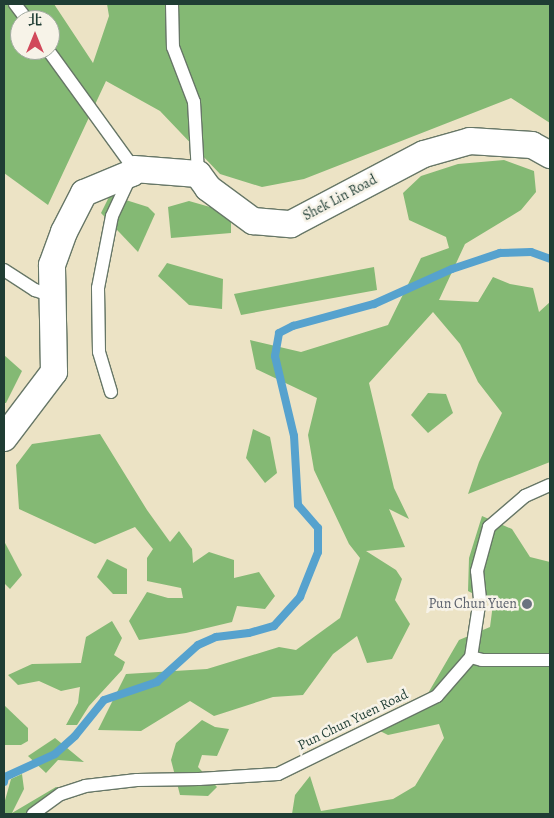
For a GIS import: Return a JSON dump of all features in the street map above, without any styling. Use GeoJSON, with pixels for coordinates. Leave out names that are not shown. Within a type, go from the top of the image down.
{"type":"FeatureCollection","features":[{"type":"Feature","properties":{"kind":"street","name":"Shek Lin Road"},"geometry":{"type":"LineString","coordinates":[[198,174],[208,188],[254,221],[291,224],[424,154],[470,140],[532,145],[550,155]]}},
{"type":"Feature","properties":{"kind":"street"},"geometry":{"type":"LineString","coordinates":[[4,438],[54,372],[52,265],[64,232],[84,193],[133,171],[198,174]]}},
{"type":"Feature","properties":{"kind":"lane"},"geometry":{"type":"LineString","coordinates":[[172,4],[173,47],[194,102],[198,174]]}},
{"type":"Feature","properties":{"kind":"lane"},"geometry":{"type":"LineString","coordinates":[[55,60],[133,171],[112,216],[98,288],[100,352],[112,392]]}},
{"type":"Feature","properties":{"kind":"lane"},"geometry":{"type":"LineString","coordinates":[[4,270],[35,290],[52,296]]}},
{"type":"Feature","properties":{"kind":"lane"},"geometry":{"type":"LineString","coordinates":[[550,485],[525,496],[489,527],[477,571],[480,599],[471,657],[482,660],[550,660]]}},
{"type":"Feature","properties":{"kind":"lane","name":"Pun Chun Yuen Road"},"geometry":{"type":"LineString","coordinates":[[33,814],[61,794],[85,786],[137,780],[200,779],[278,774],[437,696],[471,657]]}},
{"type":"Feature","properties":{"kind":"green space"},"geometry":{"type":"Polygon","coordinates":[[[4,4],[54,4],[58,10],[10,10],[10,60],[60,60],[60,13],[93,63],[109,16],[107,4],[550,4],[550,123],[511,98],[304,179],[262,187],[220,174],[160,111],[106,81],[48,205],[4,173],[4,4]]]}},
{"type":"Feature","properties":{"kind":"green space"},"geometry":{"type":"Polygon","coordinates":[[[504,160],[534,171],[536,192],[521,210],[465,244],[439,300],[478,302],[493,277],[510,284],[533,288],[539,312],[550,302],[550,462],[468,494],[479,462],[502,413],[478,382],[460,344],[433,312],[369,383],[394,488],[409,519],[389,509],[405,547],[366,551],[396,570],[402,579],[395,600],[410,624],[392,659],[367,663],[357,636],[333,654],[303,695],[273,697],[214,716],[190,701],[141,731],[98,730],[126,674],[207,669],[279,647],[296,650],[340,618],[360,558],[349,544],[314,470],[308,435],[317,398],[256,369],[250,340],[301,352],[388,325],[421,258],[449,248],[446,237],[409,220],[403,193],[421,176],[458,164],[504,160]]]}},
{"type":"Feature","properties":{"kind":"green space"},"geometry":{"type":"Polygon","coordinates":[[[110,195],[148,207],[155,214],[138,252],[101,213],[110,195]]]}},
{"type":"Feature","properties":{"kind":"green space"},"geometry":{"type":"Polygon","coordinates":[[[189,201],[231,213],[231,233],[171,238],[168,207],[189,201]]]}},
{"type":"Feature","properties":{"kind":"green space"},"geometry":{"type":"Polygon","coordinates":[[[167,263],[223,279],[222,309],[189,305],[158,276],[167,263]]]}},
{"type":"Feature","properties":{"kind":"green space"},"geometry":{"type":"Polygon","coordinates":[[[374,267],[377,290],[241,315],[234,294],[374,267]]]}},
{"type":"Feature","properties":{"kind":"green space"},"geometry":{"type":"Polygon","coordinates":[[[4,355],[22,371],[6,403],[4,403],[4,355]]]}},
{"type":"Feature","properties":{"kind":"green space"},"geometry":{"type":"Polygon","coordinates":[[[428,393],[446,394],[453,413],[428,433],[411,415],[428,393]]]}},
{"type":"Feature","properties":{"kind":"green space"},"geometry":{"type":"Polygon","coordinates":[[[253,429],[270,437],[277,473],[265,483],[246,458],[253,429]]]}},
{"type":"Feature","properties":{"kind":"green space"},"geometry":{"type":"Polygon","coordinates":[[[100,434],[147,510],[170,542],[179,531],[192,549],[193,563],[209,552],[234,560],[234,578],[259,572],[275,596],[265,609],[237,606],[232,622],[186,633],[139,640],[129,621],[147,592],[168,598],[183,598],[181,588],[147,581],[147,558],[153,549],[135,527],[95,544],[19,509],[16,465],[32,444],[100,434]]]}},
{"type":"Feature","properties":{"kind":"green space"},"geometry":{"type":"Polygon","coordinates":[[[482,516],[512,529],[530,557],[550,562],[550,814],[292,814],[295,795],[310,776],[321,811],[393,799],[415,786],[444,738],[439,724],[388,735],[380,731],[427,695],[459,640],[490,627],[493,604],[468,591],[469,558],[482,516]]]}},
{"type":"Feature","properties":{"kind":"green space"},"geometry":{"type":"Polygon","coordinates":[[[4,541],[22,575],[10,589],[4,583],[4,541]]]}},
{"type":"Feature","properties":{"kind":"green space"},"geometry":{"type":"Polygon","coordinates":[[[107,559],[127,569],[127,594],[113,594],[97,577],[107,559]]]}},
{"type":"Feature","properties":{"kind":"green space"},"geometry":{"type":"Polygon","coordinates":[[[112,621],[122,638],[114,655],[125,662],[122,670],[89,706],[77,725],[66,725],[78,703],[80,687],[61,691],[39,681],[18,685],[8,675],[32,664],[81,663],[86,637],[112,621]]]}},
{"type":"Feature","properties":{"kind":"green space"},"geometry":{"type":"Polygon","coordinates":[[[4,705],[28,728],[28,741],[21,745],[4,745],[4,705]]]}},
{"type":"Feature","properties":{"kind":"green space"},"geometry":{"type":"Polygon","coordinates":[[[202,720],[215,727],[229,729],[217,756],[202,755],[198,767],[217,787],[208,796],[180,795],[171,760],[176,743],[202,720]]]}},
{"type":"Feature","properties":{"kind":"green space"},"geometry":{"type":"Polygon","coordinates":[[[55,738],[84,762],[58,760],[46,773],[28,756],[55,738]]]}},
{"type":"Feature","properties":{"kind":"green space"},"geometry":{"type":"Polygon","coordinates":[[[22,774],[24,789],[12,813],[56,787],[62,789],[40,814],[4,814],[4,804],[11,779],[22,774]]]}},
{"type":"Feature","properties":{"kind":"waterway"},"geometry":{"type":"LineString","coordinates":[[4,782],[5,777],[55,754],[75,736],[104,700],[157,682],[198,645],[216,637],[249,633],[274,626],[300,597],[318,552],[318,528],[298,505],[294,436],[275,356],[279,333],[293,326],[374,304],[452,269],[500,253],[531,252],[550,259]]}},
{"type":"Feature","properties":{"kind":"place","name":"Pun Chun Yuen"},"geometry":{"type":"Point","coordinates":[527,604]}}]}
